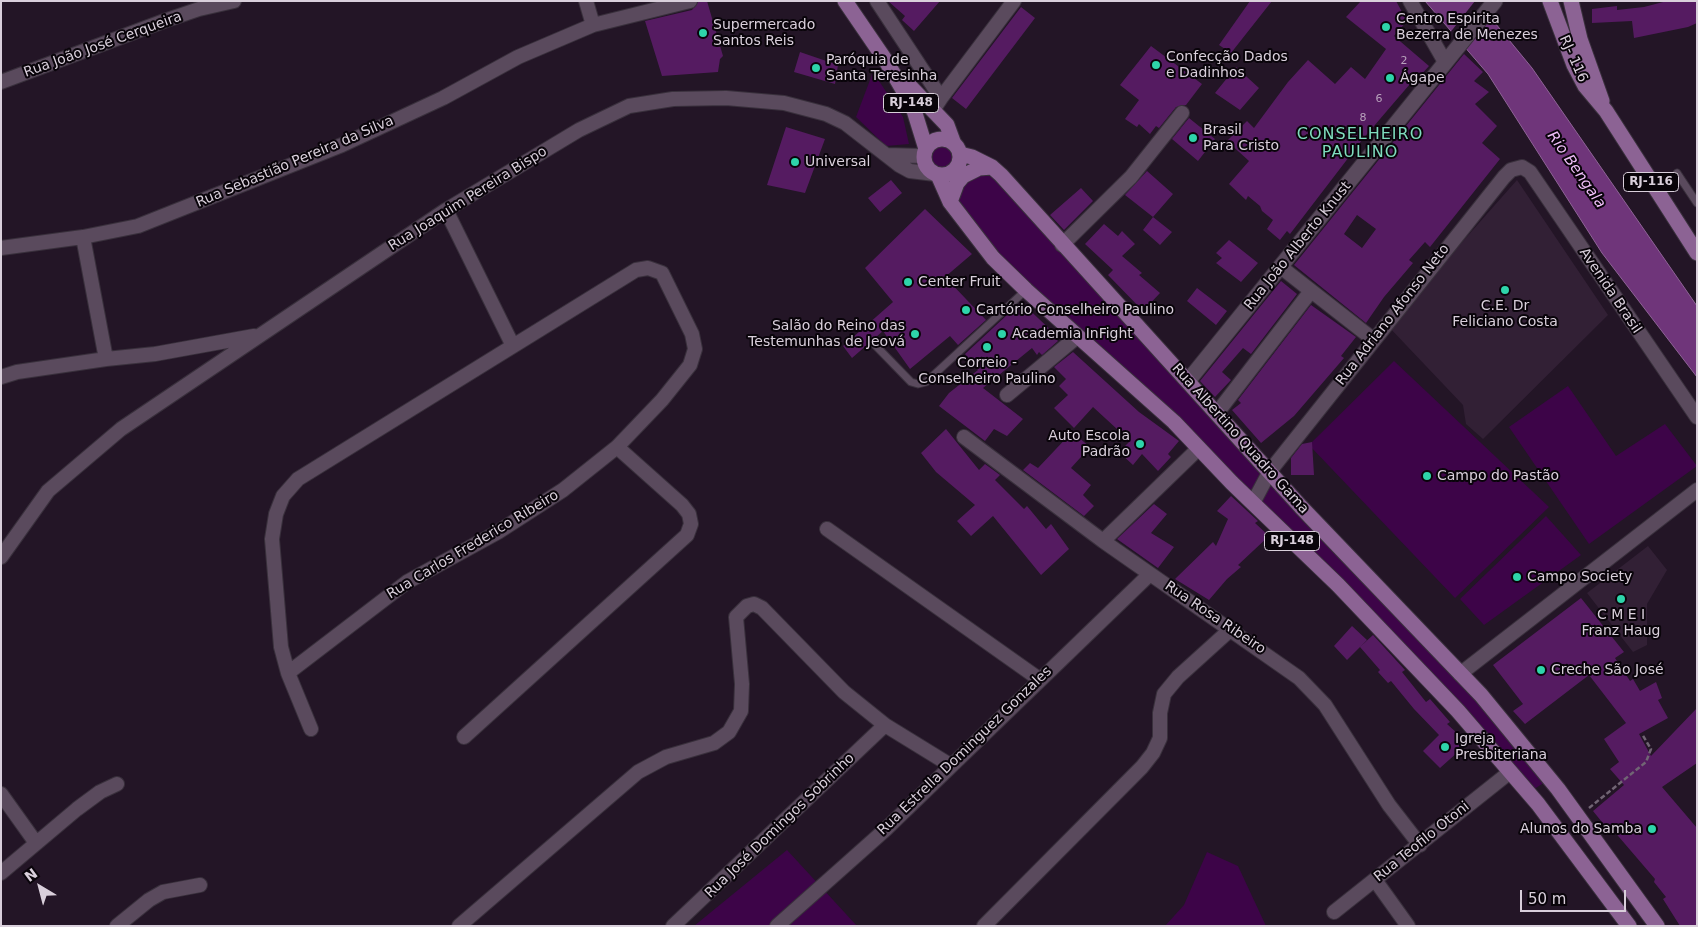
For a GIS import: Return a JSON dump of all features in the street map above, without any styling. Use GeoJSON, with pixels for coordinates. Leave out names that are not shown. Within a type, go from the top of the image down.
{"type":"FeatureCollection","features":[{"type":"Feature","properties":{"kind":"main road","name":"RJ-148"},"geometry":{"type":"LineString","coordinates":[[845,1],[886,62],[912,107],[925,152]]}},
{"type":"Feature","properties":{"kind":"main road","name":"RJ- 116"},"geometry":{"type":"LineString","coordinates":[[1544,1],[1552,8],[1581,79],[1606,112],[1697,252]]}},
{"type":"Feature","properties":{"kind":"main road","name":"RJ- 116"},"geometry":{"type":"LineString","coordinates":[[1571,2],[1580,39],[1606,112]]}},
{"type":"Feature","properties":{"kind":"main road"},"geometry":{"type":"LineString","coordinates":[[886,62],[937,104],[957,149],[959,163],[955,170],[947,174],[937,174],[929,169],[925,152],[932,143],[939,140],[947,140],[957,149]]}},
{"type":"Feature","properties":{"kind":"main road","name":"Rua Albertino Quadro Gama"},"geometry":{"type":"LineString","coordinates":[[957,149],[992,167],[1301,507],[1510,728],[1558,789],[1657,926]]}},
{"type":"Feature","properties":{"kind":"main road"},"geometry":{"type":"LineString","coordinates":[[950,202],[957,183],[964,176],[979,168],[992,167]]}},
{"type":"Feature","properties":{"kind":"main road","name":"RJ-148"},"geometry":{"type":"LineString","coordinates":[[937,174],[950,202],[993,258],[1026,290],[1124,375],[1338,585],[1431,682],[1538,804],[1629,926]]}},
{"type":"Feature","properties":{"kind":"main road"},"geometry":{"type":"LineString","coordinates":[[1538,804],[1558,789]]}},
{"type":"Feature","properties":{"kind":"street","name":"Rua João José Cerqueira"},"geometry":{"type":"LineString","coordinates":[[1,82],[182,15],[234,1]]}},
{"type":"Feature","properties":{"kind":"street"},"geometry":{"type":"LineString","coordinates":[[586,1],[593,25]]}},
{"type":"Feature","properties":{"kind":"street","name":"Rua Sebastião Pereira da Silva"},"geometry":{"type":"LineString","coordinates":[[1,248],[83,237],[138,226],[342,145],[443,98],[518,57],[593,25],[690,1]]}},
{"type":"Feature","properties":{"kind":"street"},"geometry":{"type":"LineString","coordinates":[[877,1],[937,104],[1014,1]]}},
{"type":"Feature","properties":{"kind":"street"},"geometry":{"type":"LineString","coordinates":[[1410,1],[1445,62]]}},
{"type":"Feature","properties":{"kind":"street","name":"Rua João Alberto Knust"},"geometry":{"type":"LineString","coordinates":[[1188,381],[1282,268],[1495,1]]}},
{"type":"Feature","properties":{"kind":"street","name":"Rua Joaquim Pereira Bispo"},"geometry":{"type":"LineString","coordinates":[[1,377],[17,372],[155,354],[260,334],[446,210],[579,130],[628,106],[673,99],[726,98],[784,103],[826,114],[845,123],[910,171],[937,174]]}},
{"type":"Feature","properties":{"kind":"street"},"geometry":{"type":"LineString","coordinates":[[1062,244],[1131,178],[1182,114]]}},
{"type":"Feature","properties":{"kind":"street"},"geometry":{"type":"LineString","coordinates":[[886,155],[925,152]]}},
{"type":"Feature","properties":{"kind":"street","name":"Rua Adriano Afonso Neto"},"geometry":{"type":"LineString","coordinates":[[1253,503],[1270,471],[1504,177],[1512,170],[1522,167]]}},
{"type":"Feature","properties":{"kind":"street","name":"Avenida Brasil"},"geometry":{"type":"LineString","coordinates":[[1522,167],[1530,172],[1697,417]]}},
{"type":"Feature","properties":{"kind":"street"},"geometry":{"type":"LineString","coordinates":[[446,210],[513,346]]}},
{"type":"Feature","properties":{"kind":"street"},"geometry":{"type":"LineString","coordinates":[[83,237],[106,359]]}},
{"type":"Feature","properties":{"kind":"street","name":"Rua Carlos Frederico Ribeiro"},"geometry":{"type":"LineString","coordinates":[[288,673],[407,582],[522,517],[563,490],[617,447],[662,400],[690,365],[695,349],[692,334],[662,272],[648,268],[636,270],[298,479],[283,496],[276,514],[272,539],[281,647],[288,673],[311,729]]}},
{"type":"Feature","properties":{"kind":"street"},"geometry":{"type":"LineString","coordinates":[[1282,268],[1374,340]]}},
{"type":"Feature","properties":{"kind":"street"},"geometry":{"type":"LineString","coordinates":[[1217,413],[1311,291]]}},
{"type":"Feature","properties":{"kind":"street"},"geometry":{"type":"LineString","coordinates":[[1,557],[48,492],[84,459],[121,429],[260,334]]}},
{"type":"Feature","properties":{"kind":"street"},"geometry":{"type":"LineString","coordinates":[[1007,395],[1078,336]]}},
{"type":"Feature","properties":{"kind":"street","name":"Rua Rosa Ribeiro"},"geometry":{"type":"LineString","coordinates":[[964,437],[1103,541],[1299,678],[1325,705],[1389,805],[1420,845]]}},
{"type":"Feature","properties":{"kind":"street"},"geometry":{"type":"LineString","coordinates":[[464,737],[687,535],[691,524],[689,514],[682,505],[617,447]]}},
{"type":"Feature","properties":{"kind":"street"},"geometry":{"type":"LineString","coordinates":[[1103,541],[1199,448]]}},
{"type":"Feature","properties":{"kind":"street"},"geometry":{"type":"LineString","coordinates":[[1460,674],[1697,490]]}},
{"type":"Feature","properties":{"kind":"street"},"geometry":{"type":"LineString","coordinates":[[827,529],[1039,679]]}},
{"type":"Feature","properties":{"kind":"street","name":"Rua Estrella Dominguez Gonzales"},"geometry":{"type":"LineString","coordinates":[[776,926],[886,829],[1039,679],[1150,574]]}},
{"type":"Feature","properties":{"kind":"street"},"geometry":{"type":"LineString","coordinates":[[460,926],[638,772],[666,757],[714,743],[729,732],[741,711],[742,684],[736,617],[747,606],[754,604],[762,608],[844,692],[885,725],[950,765]]}},
{"type":"Feature","properties":{"kind":"street"},"geometry":{"type":"LineString","coordinates":[[984,926],[1142,767],[1153,753],[1160,738],[1160,713],[1164,694],[1178,678],[1231,629]]}},
{"type":"Feature","properties":{"kind":"street","name":"Rua José Domingos Sobrinho"},"geometry":{"type":"LineString","coordinates":[[674,926],[885,725]]}},
{"type":"Feature","properties":{"kind":"street","name":"Rua Teofilo Otoni"},"geometry":{"type":"LineString","coordinates":[[1334,912],[1510,772]]}},
{"type":"Feature","properties":{"kind":"street"},"geometry":{"type":"LineString","coordinates":[[1,873],[92,798],[117,784]]}},
{"type":"Feature","properties":{"kind":"street"},"geometry":{"type":"LineString","coordinates":[[1,794],[36,843]]}},
{"type":"Feature","properties":{"kind":"street"},"geometry":{"type":"LineString","coordinates":[[1375,880],[1408,926]]}},
{"type":"Feature","properties":{"kind":"street"},"geometry":{"type":"LineString","coordinates":[[117,926],[148,900],[163,892],[200,885]]}},
{"type":"Feature","properties":{"kind":"lane"},"geometry":{"type":"LineString","coordinates":[[1677,173],[1697,203]]}},
{"type":"Feature","properties":{"kind":"lane"},"geometry":{"type":"LineString","coordinates":[[875,345],[911,382],[918,384],[926,382],[1026,290]]}},
{"type":"Feature","properties":{"kind":"path"},"geometry":{"type":"LineString","coordinates":[[1578,817],[1646,762],[1651,749],[1642,734]]}},
{"type":"Feature","properties":{"kind":"shaded area"},"geometry":{"type":"Polygon","coordinates":[[[873,72],[903,117],[909,144],[886,146],[856,117],[873,72]]]}},
{"type":"Feature","properties":{"kind":"shaded area"},"geometry":{"type":"Polygon","coordinates":[[[943,146],[951,150],[955,158],[951,166],[943,170],[935,166],[931,158],[935,150],[943,146]]]}},
{"type":"Feature","properties":{"kind":"shaded area"},"geometry":{"type":"Polygon","coordinates":[[[988,173],[1263,467],[1550,779],[1531,791],[1151,392],[1099,344],[1030,286],[998,252],[952,198],[975,174],[988,173]]]}},
{"type":"Feature","properties":{"kind":"shaded area","name":"C.E. Dr Feliciano Costa"},"geometry":{"type":"Polygon","coordinates":[[[1517,180],[1608,315],[1483,439],[1466,424],[1463,405],[1388,326],[1517,180]]]}},
{"type":"Feature","properties":{"kind":"shaded area","name":"Campo do Pastão"},"geometry":{"type":"Polygon","coordinates":[[[1394,361],[1549,507],[1455,598],[1309,445],[1394,361]]]}},
{"type":"Feature","properties":{"kind":"shaded area"},"geometry":{"type":"Polygon","coordinates":[[[1568,386],[1616,456],[1665,424],[1697,466],[1589,544],[1509,427],[1568,386]]]}},
{"type":"Feature","properties":{"kind":"shaded area","name":"Campo Society"},"geometry":{"type":"Polygon","coordinates":[[[1546,516],[1581,555],[1484,625],[1460,599],[1546,516]]]}},
{"type":"Feature","properties":{"kind":"shaded area","name":"C M E I Franz Haug"},"geometry":{"type":"Polygon","coordinates":[[[1648,546],[1667,570],[1647,604],[1647,645],[1633,652],[1587,593],[1648,546]]]}},
{"type":"Feature","properties":{"kind":"shaded area"},"geometry":{"type":"Polygon","coordinates":[[[787,850],[857,926],[694,926],[787,850]]]}},
{"type":"Feature","properties":{"kind":"shaded area"},"geometry":{"type":"Polygon","coordinates":[[[1207,852],[1238,866],[1266,926],[1165,926],[1184,905],[1207,852]]]}},
{"type":"Feature","properties":{"kind":"water","name":"Rio Bengala"},"geometry":{"type":"Polygon","coordinates":[[[1425,1],[1477,1],[1532,68],[1697,306],[1697,377],[1602,253],[1488,74],[1425,1]]]}},
{"type":"Feature","properties":{"kind":"pier"},"geometry":{"type":"Polygon","coordinates":[[[1475,1],[1481,1],[1491,15],[1463,49],[1449,34],[1475,1]]]}},
{"type":"Feature","properties":{"kind":"building"},"geometry":{"type":"Polygon","coordinates":[[[707,1],[723,56],[720,59],[718,72],[662,76],[645,21],[692,10],[698,2],[707,1]]]}},
{"type":"Feature","properties":{"kind":"building"},"geometry":{"type":"Polygon","coordinates":[[[888,1],[940,1],[914,31],[902,20],[905,16],[888,1]]]}},
{"type":"Feature","properties":{"kind":"building"},"geometry":{"type":"Polygon","coordinates":[[[1250,1],[1272,1],[1231,53],[1219,45],[1250,1]]]}},
{"type":"Feature","properties":{"kind":"building"},"geometry":{"type":"Polygon","coordinates":[[[1361,1],[1396,1],[1407,21],[1394,36],[1429,66],[1411,86],[1410,84],[1362,140],[1290,234],[1287,231],[1280,240],[1267,229],[1273,220],[1248,196],[1246,200],[1229,184],[1249,161],[1227,141],[1247,121],[1254,128],[1288,82],[1308,60],[1335,84],[1351,67],[1365,79],[1386,49],[1346,17],[1361,1]]]}},
{"type":"Feature","properties":{"kind":"building"},"geometry":{"type":"Polygon","coordinates":[[[1667,1],[1697,1],[1697,23],[1688,27],[1634,38],[1632,21],[1592,23],[1592,9],[1617,6],[1617,10],[1644,7],[1667,1]]]}},
{"type":"Feature","properties":{"kind":"building"},"geometry":{"type":"Polygon","coordinates":[[[1021,7],[1035,18],[966,109],[952,98],[1021,7]]]}},
{"type":"Feature","properties":{"kind":"building","name":"Confecção Dados e Dadinhos"},"geometry":{"type":"Polygon","coordinates":[[[1151,46],[1202,84],[1186,105],[1176,107],[1159,128],[1156,126],[1150,134],[1139,124],[1137,127],[1125,119],[1139,100],[1120,85],[1151,46]]]}},
{"type":"Feature","properties":{"kind":"building","name":"Paróquia de Santa Teresinha"},"geometry":{"type":"Polygon","coordinates":[[[800,52],[838,65],[835,84],[794,72],[800,52]]]}},
{"type":"Feature","properties":{"kind":"building"},"geometry":{"type":"Polygon","coordinates":[[[1464,54],[1483,72],[1474,81],[1489,92],[1475,104],[1497,126],[1482,143],[1500,159],[1430,247],[1425,242],[1409,260],[1413,263],[1384,297],[1366,323],[1294,265],[1464,54]],[[1357,215],[1344,234],[1362,248],[1376,229],[1357,215]]]}},
{"type":"Feature","properties":{"kind":"building"},"geometry":{"type":"Polygon","coordinates":[[[1236,67],[1259,88],[1240,110],[1215,93],[1236,67]]]}},
{"type":"Feature","properties":{"kind":"building","name":"Brasil Para Cristo"},"geometry":{"type":"Polygon","coordinates":[[[1189,118],[1215,139],[1198,161],[1172,139],[1189,118]]]}},
{"type":"Feature","properties":{"kind":"building","name":"Universal"},"geometry":{"type":"Polygon","coordinates":[[[786,127],[825,139],[805,193],[767,185],[786,127]]]}},
{"type":"Feature","properties":{"kind":"building"},"geometry":{"type":"Polygon","coordinates":[[[1147,171],[1173,194],[1153,217],[1125,195],[1147,171]]]}},
{"type":"Feature","properties":{"kind":"building"},"geometry":{"type":"Polygon","coordinates":[[[891,180],[902,193],[880,212],[868,198],[891,180]]]}},
{"type":"Feature","properties":{"kind":"building"},"geometry":{"type":"Polygon","coordinates":[[[1081,188],[1093,201],[1064,230],[1050,215],[1081,188]]]}},
{"type":"Feature","properties":{"kind":"building"},"geometry":{"type":"Polygon","coordinates":[[[925,209],[972,254],[945,277],[986,320],[958,345],[950,336],[910,369],[883,331],[852,358],[843,346],[893,302],[865,268],[925,209]]]}},
{"type":"Feature","properties":{"kind":"building"},"geometry":{"type":"Polygon","coordinates":[[[1153,217],[1172,232],[1160,245],[1143,230],[1153,217]]]}},
{"type":"Feature","properties":{"kind":"building"},"geometry":{"type":"Polygon","coordinates":[[[1104,224],[1118,236],[1122,231],[1135,244],[1122,256],[1142,273],[1139,275],[1160,293],[1143,311],[1108,275],[1113,270],[1085,244],[1104,224]]]}},
{"type":"Feature","properties":{"kind":"building"},"geometry":{"type":"Polygon","coordinates":[[[1229,240],[1258,263],[1241,282],[1216,263],[1222,258],[1216,253],[1229,240]]]}},
{"type":"Feature","properties":{"kind":"building"},"geometry":{"type":"Polygon","coordinates":[[[1281,281],[1297,294],[1251,354],[1243,348],[1222,372],[1231,380],[1215,397],[1200,381],[1281,281]]]}},
{"type":"Feature","properties":{"kind":"building"},"geometry":{"type":"Polygon","coordinates":[[[1197,288],[1227,311],[1216,325],[1187,301],[1197,288]]]}},
{"type":"Feature","properties":{"kind":"building"},"geometry":{"type":"Polygon","coordinates":[[[1021,302],[1056,335],[1054,337],[1058,341],[1042,355],[1039,352],[1037,355],[1032,348],[983,388],[1023,419],[1007,436],[994,429],[985,441],[939,406],[949,393],[978,370],[965,354],[1021,302]]]}},
{"type":"Feature","properties":{"kind":"building"},"geometry":{"type":"Polygon","coordinates":[[[1311,305],[1356,337],[1341,356],[1344,358],[1294,416],[1261,443],[1232,410],[1241,403],[1238,400],[1311,305]]]}},
{"type":"Feature","properties":{"kind":"building"},"geometry":{"type":"Polygon","coordinates":[[[1073,352],[1139,412],[1179,441],[1168,454],[1171,457],[1158,471],[1142,454],[1133,465],[1119,452],[1130,441],[1093,407],[1074,428],[1054,408],[1068,395],[1059,386],[1066,379],[1054,367],[1073,352]]]}},
{"type":"Feature","properties":{"kind":"building"},"geometry":{"type":"Polygon","coordinates":[[[946,429],[979,470],[985,464],[1000,475],[995,480],[1024,509],[1027,506],[1046,529],[1051,524],[1069,549],[1041,575],[993,516],[971,536],[957,521],[975,505],[936,472],[921,453],[946,429]]]}},
{"type":"Feature","properties":{"kind":"building"},"geometry":{"type":"Polygon","coordinates":[[[1072,432],[1090,447],[1071,468],[1091,485],[1083,495],[1094,506],[1084,516],[1023,470],[1030,463],[1038,468],[1072,432]]]}},
{"type":"Feature","properties":{"kind":"building"},"geometry":{"type":"Polygon","coordinates":[[[1312,442],[1314,475],[1291,475],[1291,458],[1302,444],[1312,442]]]}},
{"type":"Feature","properties":{"kind":"building"},"geometry":{"type":"Polygon","coordinates":[[[1231,496],[1258,521],[1255,523],[1269,536],[1238,565],[1241,567],[1227,579],[1209,600],[1175,579],[1213,542],[1216,546],[1228,519],[1217,511],[1231,496]]]}},
{"type":"Feature","properties":{"kind":"building"},"geometry":{"type":"Polygon","coordinates":[[[1154,504],[1167,514],[1151,533],[1174,547],[1158,568],[1117,539],[1154,504]]]}},
{"type":"Feature","properties":{"kind":"building"},"geometry":{"type":"Polygon","coordinates":[[[1581,598],[1624,652],[1615,658],[1630,681],[1633,679],[1640,691],[1656,682],[1662,698],[1658,700],[1668,718],[1639,734],[1651,756],[1697,708],[1697,763],[1662,787],[1697,828],[1697,926],[1680,926],[1663,899],[1666,897],[1654,882],[1655,879],[1613,830],[1610,832],[1593,811],[1624,785],[1610,769],[1619,762],[1604,739],[1626,723],[1589,675],[1525,724],[1513,711],[1523,704],[1493,665],[1581,598]]]}},
{"type":"Feature","properties":{"kind":"building"},"geometry":{"type":"Polygon","coordinates":[[[1352,626],[1367,640],[1347,660],[1334,646],[1352,626]]]}},
{"type":"Feature","properties":{"kind":"building"},"geometry":{"type":"Polygon","coordinates":[[[1373,635],[1405,670],[1402,672],[1426,702],[1430,699],[1450,722],[1447,724],[1468,743],[1440,768],[1423,751],[1439,735],[1391,681],[1388,683],[1378,672],[1380,670],[1360,647],[1373,635]]]}},
{"type":"Feature","properties":{"kind":"place","name":"Centro Espirita Bezerra de Menezes"},"geometry":{"type":"Point","coordinates":[1386,27]}},
{"type":"Feature","properties":{"kind":"place","name":"Supermercado Santos Reis"},"geometry":{"type":"Point","coordinates":[703,33]}},
{"type":"Feature","properties":{"kind":"place","name":"Confecção Dados e Dadinhos"},"geometry":{"type":"Point","coordinates":[1156,65]}},
{"type":"Feature","properties":{"kind":"place","name":"Paróquia de Santa Teresinha"},"geometry":{"type":"Point","coordinates":[816,68]}},
{"type":"Feature","properties":{"kind":"place","name":"Ágape"},"geometry":{"type":"Point","coordinates":[1390,78]}},
{"type":"Feature","properties":{"kind":"place","name":"Brasil Para Cristo"},"geometry":{"type":"Point","coordinates":[1193,138]}},
{"type":"Feature","properties":{"kind":"place","name":"Universal"},"geometry":{"type":"Point","coordinates":[795,162]}},
{"type":"Feature","properties":{"kind":"place","name":"Center Fruit"},"geometry":{"type":"Point","coordinates":[908,282]}},
{"type":"Feature","properties":{"kind":"place","name":"C.E. Dr Feliciano Costa"},"geometry":{"type":"Point","coordinates":[1505,290]}},
{"type":"Feature","properties":{"kind":"place","name":"Cartório Conselheiro Paulino"},"geometry":{"type":"Point","coordinates":[966,310]}},
{"type":"Feature","properties":{"kind":"place","name":"Salão do Reino das Testemunhas de Jeová"},"geometry":{"type":"Point","coordinates":[915,334]}},
{"type":"Feature","properties":{"kind":"place","name":"Academia InFight"},"geometry":{"type":"Point","coordinates":[1002,334]}},
{"type":"Feature","properties":{"kind":"place","name":"Correio - Conselheiro Paulino"},"geometry":{"type":"Point","coordinates":[987,347]}},
{"type":"Feature","properties":{"kind":"place","name":"Auto Escola Padrão"},"geometry":{"type":"Point","coordinates":[1140,444]}},
{"type":"Feature","properties":{"kind":"place","name":"Campo do Pastão"},"geometry":{"type":"Point","coordinates":[1427,476]}},
{"type":"Feature","properties":{"kind":"place","name":"Campo Society"},"geometry":{"type":"Point","coordinates":[1517,577]}},
{"type":"Feature","properties":{"kind":"place","name":"C M E I Franz Haug"},"geometry":{"type":"Point","coordinates":[1621,599]}},
{"type":"Feature","properties":{"kind":"place","name":"Creche São José"},"geometry":{"type":"Point","coordinates":[1541,670]}},
{"type":"Feature","properties":{"kind":"place","name":"Igreja Presbiteriana"},"geometry":{"type":"Point","coordinates":[1445,747]}},
{"type":"Feature","properties":{"kind":"place","name":"Alunos do Samba"},"geometry":{"type":"Point","coordinates":[1652,829]}},
{"type":"Feature","properties":{"kind":"district","name":"CONSELHEIRO PAULINO"},"geometry":{"type":"Point","coordinates":[1360,144]}}]}
